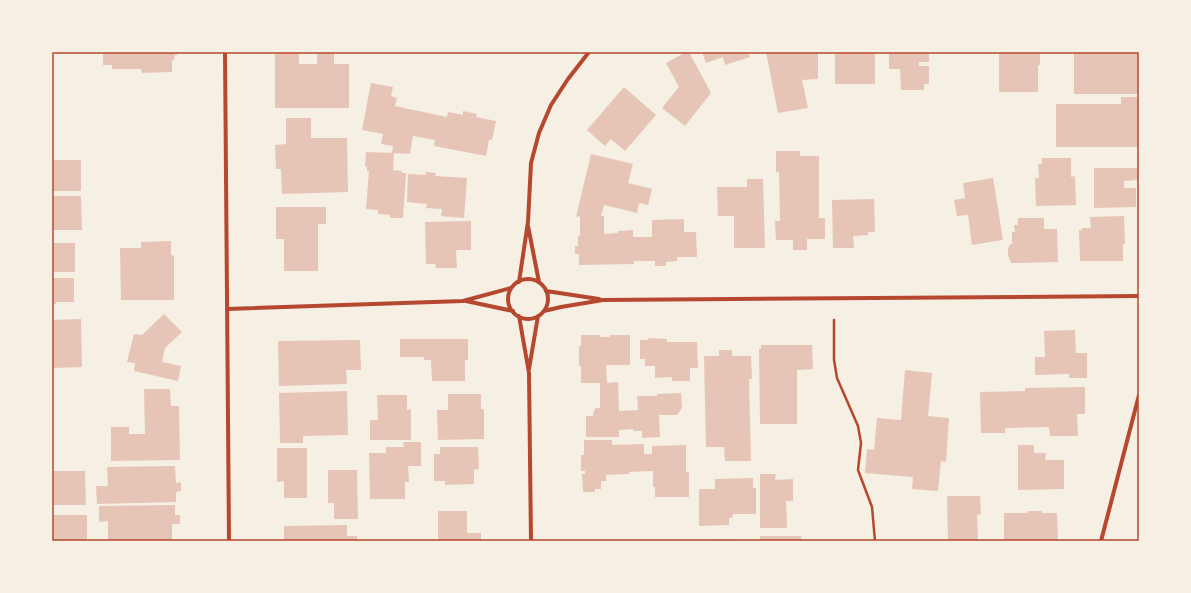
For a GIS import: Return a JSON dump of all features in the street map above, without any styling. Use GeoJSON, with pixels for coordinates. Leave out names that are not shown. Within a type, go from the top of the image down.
{"type":"FeatureCollection","features":[{"type":"Feature","properties":{"kind":"street"},"geometry":{"type":"LineString","coordinates":[[225,52],[229,541]]}},
{"type":"Feature","properties":{"kind":"street"},"geometry":{"type":"LineString","coordinates":[[519,282],[528,222],[531,163],[539,133],[551,105],[568,79],[589,52]]}},
{"type":"Feature","properties":{"kind":"street"},"geometry":{"type":"LineString","coordinates":[[528,222],[538,282]]}},
{"type":"Feature","properties":{"kind":"street"},"geometry":{"type":"LineString","coordinates":[[227,309],[463,301],[511,288],[519,282],[529,279],[538,282],[546,290],[548,301],[544,311]]}},
{"type":"Feature","properties":{"kind":"street"},"geometry":{"type":"LineString","coordinates":[[511,288],[509,302],[513,311],[519,316],[528,319],[538,316],[544,311],[603,300],[1139,296]]}},
{"type":"Feature","properties":{"kind":"street"},"geometry":{"type":"LineString","coordinates":[[546,290],[603,300]]}},
{"type":"Feature","properties":{"kind":"street"},"geometry":{"type":"LineString","coordinates":[[463,301],[513,311]]}},
{"type":"Feature","properties":{"kind":"street"},"geometry":{"type":"LineString","coordinates":[[519,316],[529,373],[531,541]]}},
{"type":"Feature","properties":{"kind":"street"},"geometry":{"type":"LineString","coordinates":[[529,373],[538,316]]}},
{"type":"Feature","properties":{"kind":"street"},"geometry":{"type":"LineString","coordinates":[[1101,541],[1139,395]]}},
{"type":"Feature","properties":{"kind":"path"},"geometry":{"type":"LineString","coordinates":[[834,320],[834,360],[837,378],[858,426],[861,443],[858,470],[872,507],[876,541]]}},
{"type":"Feature","properties":{"kind":"building"},"geometry":{"type":"Polygon","coordinates":[[[103,52],[177,52],[177,55],[175,55],[174,60],[172,60],[172,72],[142,73],[141,69],[112,69],[112,65],[103,65],[103,52]]]}},
{"type":"Feature","properties":{"kind":"building"},"geometry":{"type":"Polygon","coordinates":[[[275,52],[299,52],[299,64],[317,64],[317,52],[334,52],[334,64],[349,64],[349,108],[275,108],[275,52]]]}},
{"type":"Feature","properties":{"kind":"building"},"geometry":{"type":"Polygon","coordinates":[[[686,52],[689,52],[711,93],[685,126],[662,108],[679,87],[666,63],[686,52]]]}},
{"type":"Feature","properties":{"kind":"building"},"geometry":{"type":"Polygon","coordinates":[[[702,52],[748,52],[750,57],[725,65],[723,57],[706,63],[702,52]]]}},
{"type":"Feature","properties":{"kind":"building"},"geometry":{"type":"Polygon","coordinates":[[[766,52],[818,52],[818,79],[802,80],[808,108],[778,113],[766,52]]]}},
{"type":"Feature","properties":{"kind":"building"},"geometry":{"type":"Polygon","coordinates":[[[835,52],[875,52],[875,84],[835,84],[835,52]]]}},
{"type":"Feature","properties":{"kind":"building"},"geometry":{"type":"Polygon","coordinates":[[[889,52],[929,52],[929,62],[919,62],[919,66],[929,66],[929,84],[924,84],[924,90],[901,90],[900,69],[889,69],[889,52]]]}},
{"type":"Feature","properties":{"kind":"building"},"geometry":{"type":"Polygon","coordinates":[[[999,52],[1040,52],[1040,65],[1038,65],[1038,92],[999,92],[999,52]]]}},
{"type":"Feature","properties":{"kind":"building"},"geometry":{"type":"Polygon","coordinates":[[[1074,52],[1139,52],[1139,94],[1074,94],[1074,52]]]}},
{"type":"Feature","properties":{"kind":"building"},"geometry":{"type":"Polygon","coordinates":[[[371,83],[393,87],[391,96],[397,98],[395,106],[447,117],[448,112],[463,115],[463,111],[477,114],[476,117],[496,121],[492,140],[489,140],[486,156],[434,146],[435,140],[413,136],[410,154],[392,153],[393,146],[381,144],[383,134],[362,130],[371,83]]]}},
{"type":"Feature","properties":{"kind":"building"},"geometry":{"type":"Polygon","coordinates":[[[624,87],[656,115],[625,151],[611,139],[605,146],[587,130],[624,87]]]}},
{"type":"Feature","properties":{"kind":"building"},"geometry":{"type":"Polygon","coordinates":[[[1121,97],[1139,97],[1138,147],[1056,147],[1056,104],[1121,104],[1121,97]]]}},
{"type":"Feature","properties":{"kind":"building"},"geometry":{"type":"Polygon","coordinates":[[[286,118],[311,118],[311,138],[347,138],[348,192],[282,194],[281,169],[276,169],[275,145],[286,144],[286,118]]]}},
{"type":"Feature","properties":{"kind":"building"},"geometry":{"type":"Polygon","coordinates":[[[776,151],[800,151],[800,156],[819,156],[819,218],[825,218],[825,239],[807,239],[807,250],[793,250],[793,240],[776,240],[775,221],[780,221],[779,172],[776,172],[776,151]]]}},
{"type":"Feature","properties":{"kind":"building"},"geometry":{"type":"Polygon","coordinates":[[[366,152],[394,153],[393,170],[406,173],[403,218],[390,218],[390,215],[378,214],[378,210],[366,209],[369,171],[367,171],[367,167],[365,166],[366,152]]]}},
{"type":"Feature","properties":{"kind":"building"},"geometry":{"type":"Polygon","coordinates":[[[591,154],[633,164],[628,183],[652,189],[648,205],[639,203],[637,213],[604,205],[601,216],[604,216],[604,234],[633,230],[633,237],[652,237],[652,220],[684,219],[684,232],[696,232],[697,257],[677,257],[677,261],[666,262],[666,266],[655,266],[655,261],[634,261],[634,264],[579,265],[579,254],[575,254],[575,246],[578,246],[578,236],[580,236],[580,216],[576,217],[591,154]]]}},
{"type":"Feature","properties":{"kind":"building"},"geometry":{"type":"Polygon","coordinates":[[[1042,158],[1071,158],[1071,177],[1075,176],[1076,205],[1036,206],[1035,178],[1039,178],[1038,164],[1042,164],[1042,158]]]}},
{"type":"Feature","properties":{"kind":"building"},"geometry":{"type":"Polygon","coordinates":[[[52,160],[81,160],[81,191],[52,191],[52,160]]]}},
{"type":"Feature","properties":{"kind":"building"},"geometry":{"type":"Polygon","coordinates":[[[1094,168],[1139,168],[1139,180],[1124,181],[1124,188],[1136,188],[1136,207],[1094,208],[1094,168]]]}},
{"type":"Feature","properties":{"kind":"building"},"geometry":{"type":"Polygon","coordinates":[[[426,172],[436,173],[435,176],[467,178],[464,218],[441,216],[442,209],[426,208],[427,204],[407,202],[408,174],[426,175],[426,172]]]}},
{"type":"Feature","properties":{"kind":"building"},"geometry":{"type":"Polygon","coordinates":[[[993,178],[1003,240],[972,245],[968,215],[957,216],[954,200],[965,198],[963,183],[993,178]]]}},
{"type":"Feature","properties":{"kind":"building"},"geometry":{"type":"Polygon","coordinates":[[[747,179],[763,179],[765,248],[734,248],[734,216],[718,216],[717,187],[747,187],[747,179]]]}},
{"type":"Feature","properties":{"kind":"building"},"geometry":{"type":"Polygon","coordinates":[[[52,196],[81,196],[82,230],[52,230],[52,196]]]}},
{"type":"Feature","properties":{"kind":"building"},"geometry":{"type":"Polygon","coordinates":[[[874,199],[875,232],[868,232],[868,235],[853,236],[854,248],[833,248],[832,200],[874,199]]]}},
{"type":"Feature","properties":{"kind":"building"},"geometry":{"type":"Polygon","coordinates":[[[276,207],[326,207],[326,224],[318,224],[318,271],[284,271],[284,239],[276,239],[276,207]]]}},
{"type":"Feature","properties":{"kind":"building"},"geometry":{"type":"Polygon","coordinates":[[[1124,216],[1125,244],[1123,244],[1123,261],[1080,261],[1079,230],[1082,230],[1082,228],[1091,228],[1090,217],[1124,216]]]}},
{"type":"Feature","properties":{"kind":"building"},"geometry":{"type":"Polygon","coordinates":[[[1018,218],[1044,218],[1044,229],[1057,229],[1058,262],[1011,263],[1008,255],[1008,249],[1010,244],[1012,244],[1012,232],[1015,232],[1014,225],[1018,225],[1018,218]]]}},
{"type":"Feature","properties":{"kind":"building"},"geometry":{"type":"Polygon","coordinates":[[[471,221],[471,250],[456,250],[457,268],[436,268],[435,264],[426,264],[425,222],[471,221]]]}},
{"type":"Feature","properties":{"kind":"building"},"geometry":{"type":"Polygon","coordinates":[[[171,241],[171,255],[174,256],[174,300],[121,300],[120,248],[141,248],[141,242],[171,241]]]}},
{"type":"Feature","properties":{"kind":"building"},"geometry":{"type":"Polygon","coordinates":[[[52,243],[75,243],[75,272],[52,272],[52,243]]]}},
{"type":"Feature","properties":{"kind":"building"},"geometry":{"type":"Polygon","coordinates":[[[52,278],[74,278],[74,302],[56,302],[56,304],[52,304],[52,278]]]}},
{"type":"Feature","properties":{"kind":"building"},"geometry":{"type":"Polygon","coordinates":[[[164,314],[182,332],[165,348],[162,362],[181,366],[178,381],[134,371],[135,363],[127,362],[134,334],[142,335],[164,314]]]}},
{"type":"Feature","properties":{"kind":"building"},"geometry":{"type":"Polygon","coordinates":[[[81,319],[82,367],[52,368],[52,320],[81,319]]]}},
{"type":"Feature","properties":{"kind":"building"},"geometry":{"type":"Polygon","coordinates":[[[1075,330],[1076,353],[1087,353],[1087,378],[1069,378],[1069,374],[1035,375],[1035,357],[1045,357],[1044,331],[1075,330]]]}},
{"type":"Feature","properties":{"kind":"building"},"geometry":{"type":"Polygon","coordinates":[[[581,335],[600,335],[600,337],[610,337],[610,335],[630,335],[630,365],[606,365],[607,383],[618,382],[619,411],[638,410],[637,396],[657,396],[657,394],[681,393],[682,408],[677,415],[659,415],[660,437],[642,438],[642,431],[633,431],[633,429],[619,430],[619,437],[586,437],[586,416],[593,416],[594,410],[596,408],[600,408],[600,383],[581,383],[579,346],[581,346],[581,335]]]}},
{"type":"Feature","properties":{"kind":"building"},"geometry":{"type":"Polygon","coordinates":[[[648,338],[667,339],[667,342],[697,342],[698,368],[690,368],[690,381],[672,381],[672,377],[655,378],[655,366],[645,366],[645,359],[640,359],[640,340],[648,340],[648,338]]]}},
{"type":"Feature","properties":{"kind":"building"},"geometry":{"type":"Polygon","coordinates":[[[400,339],[468,339],[468,360],[465,360],[465,381],[432,381],[431,360],[424,360],[424,357],[400,357],[400,339]]]}},
{"type":"Feature","properties":{"kind":"building"},"geometry":{"type":"Polygon","coordinates":[[[360,340],[361,370],[346,370],[347,384],[279,386],[278,341],[360,340]]]}},
{"type":"Feature","properties":{"kind":"building"},"geometry":{"type":"Polygon","coordinates":[[[761,345],[812,345],[813,369],[797,370],[797,424],[760,424],[759,349],[761,349],[761,345]]]}},
{"type":"Feature","properties":{"kind":"building"},"geometry":{"type":"Polygon","coordinates":[[[719,350],[732,350],[732,356],[751,356],[752,379],[749,379],[751,461],[725,461],[724,447],[706,447],[704,356],[719,356],[719,350]]]}},
{"type":"Feature","properties":{"kind":"building"},"geometry":{"type":"Polygon","coordinates":[[[905,370],[932,373],[928,416],[949,418],[946,462],[941,461],[938,491],[912,489],[913,477],[865,473],[867,449],[874,450],[877,418],[901,420],[905,370]]]}},
{"type":"Feature","properties":{"kind":"building"},"geometry":{"type":"Polygon","coordinates":[[[1085,387],[1085,414],[1077,414],[1078,436],[1050,436],[1049,427],[1005,428],[1005,433],[981,433],[980,392],[1025,391],[1025,388],[1085,387]]]}},
{"type":"Feature","properties":{"kind":"building"},"geometry":{"type":"Polygon","coordinates":[[[144,389],[170,389],[171,406],[179,406],[180,460],[111,461],[111,427],[129,427],[129,434],[145,434],[144,389]]]}},
{"type":"Feature","properties":{"kind":"building"},"geometry":{"type":"Polygon","coordinates":[[[347,391],[348,435],[303,436],[303,443],[280,443],[279,393],[347,391]]]}},
{"type":"Feature","properties":{"kind":"building"},"geometry":{"type":"Polygon","coordinates":[[[448,394],[481,394],[481,409],[484,409],[484,439],[438,440],[437,410],[448,410],[448,394]]]}},
{"type":"Feature","properties":{"kind":"building"},"geometry":{"type":"Polygon","coordinates":[[[377,395],[407,395],[407,410],[411,409],[411,440],[370,440],[370,420],[378,420],[377,395]]]}},
{"type":"Feature","properties":{"kind":"building"},"geometry":{"type":"Polygon","coordinates":[[[584,440],[612,440],[612,445],[644,444],[644,454],[652,454],[652,446],[686,445],[686,472],[689,472],[689,497],[655,497],[655,487],[653,487],[653,471],[606,475],[606,481],[601,481],[601,489],[595,489],[595,492],[583,492],[582,474],[585,474],[585,471],[581,471],[581,455],[584,455],[584,440]]]}},
{"type":"Feature","properties":{"kind":"building"},"geometry":{"type":"Polygon","coordinates":[[[403,442],[421,442],[421,466],[408,466],[409,482],[405,482],[405,499],[370,499],[369,453],[386,453],[386,447],[404,447],[403,442]]]}},
{"type":"Feature","properties":{"kind":"building"},"geometry":{"type":"Polygon","coordinates":[[[1018,445],[1034,445],[1034,453],[1046,453],[1045,460],[1064,460],[1064,489],[1018,490],[1018,445]]]}},
{"type":"Feature","properties":{"kind":"building"},"geometry":{"type":"Polygon","coordinates":[[[440,447],[478,447],[479,469],[474,470],[474,484],[445,485],[445,481],[434,481],[434,454],[440,454],[440,447]]]}},
{"type":"Feature","properties":{"kind":"building"},"geometry":{"type":"Polygon","coordinates":[[[277,448],[307,448],[307,498],[284,498],[284,481],[277,482],[277,448]]]}},
{"type":"Feature","properties":{"kind":"building"},"geometry":{"type":"Polygon","coordinates":[[[175,466],[176,483],[181,482],[181,491],[176,492],[176,502],[97,504],[96,486],[108,486],[107,467],[175,466]]]}},
{"type":"Feature","properties":{"kind":"building"},"geometry":{"type":"Polygon","coordinates":[[[328,470],[357,470],[358,519],[334,519],[334,503],[328,503],[328,470]]]}},
{"type":"Feature","properties":{"kind":"building"},"geometry":{"type":"Polygon","coordinates":[[[52,471],[85,471],[86,505],[52,505],[52,471]]]}},
{"type":"Feature","properties":{"kind":"building"},"geometry":{"type":"Polygon","coordinates":[[[760,474],[776,474],[775,480],[793,479],[793,501],[786,501],[787,528],[760,528],[760,474]]]}},
{"type":"Feature","properties":{"kind":"building"},"geometry":{"type":"Polygon","coordinates":[[[753,478],[753,488],[756,488],[756,514],[733,514],[732,518],[729,518],[729,525],[699,526],[699,489],[715,489],[715,479],[753,478]]]}},
{"type":"Feature","properties":{"kind":"building"},"geometry":{"type":"Polygon","coordinates":[[[947,496],[980,496],[981,514],[977,515],[978,541],[948,541],[947,496]]]}},
{"type":"Feature","properties":{"kind":"building"},"geometry":{"type":"Polygon","coordinates":[[[175,505],[175,515],[180,515],[180,524],[172,524],[172,540],[108,541],[108,521],[99,522],[99,506],[175,505]]]}},
{"type":"Feature","properties":{"kind":"building"},"geometry":{"type":"Polygon","coordinates":[[[438,511],[467,511],[467,533],[481,533],[481,541],[438,541],[438,511]]]}},
{"type":"Feature","properties":{"kind":"building"},"geometry":{"type":"Polygon","coordinates":[[[1028,511],[1057,513],[1058,541],[1004,541],[1004,513],[1027,513],[1028,511]]]}},
{"type":"Feature","properties":{"kind":"building"},"geometry":{"type":"Polygon","coordinates":[[[52,515],[87,515],[87,541],[52,541],[52,515]]]}},
{"type":"Feature","properties":{"kind":"building"},"geometry":{"type":"Polygon","coordinates":[[[347,525],[347,536],[357,536],[357,541],[284,541],[284,526],[347,525]]]}},
{"type":"Feature","properties":{"kind":"building"},"geometry":{"type":"Polygon","coordinates":[[[760,536],[801,536],[802,541],[760,541],[760,536]]]}},
{"type":"Feature","properties":{"kind":"building"},"geometry":{"type":"Polygon","coordinates":[[[714,539],[735,539],[735,541],[714,541],[714,539]]]}}]}
